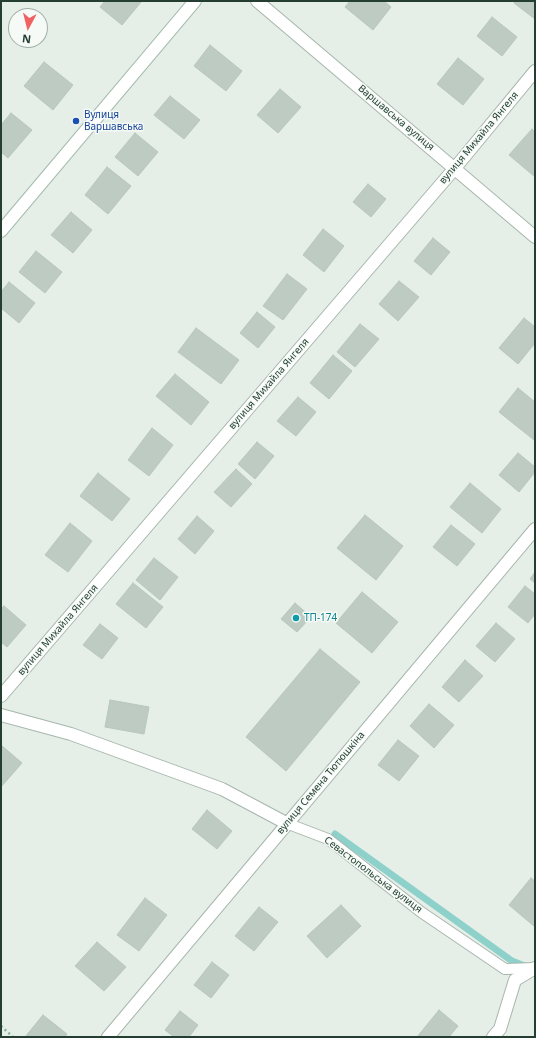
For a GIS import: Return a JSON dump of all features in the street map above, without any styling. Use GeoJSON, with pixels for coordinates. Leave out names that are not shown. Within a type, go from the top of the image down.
{"type":"FeatureCollection","features":[{"type":"Feature","properties":{"kind":"street"},"geometry":{"type":"LineString","coordinates":[[1,231],[195,1]]}},
{"type":"Feature","properties":{"kind":"street","name":"Варшавська вулиця"},"geometry":{"type":"LineString","coordinates":[[257,1],[535,236]]}},
{"type":"Feature","properties":{"kind":"street","name":"вулиця Михайла Янгеля"},"geometry":{"type":"LineString","coordinates":[[1,696],[455,168],[535,72]]}},
{"type":"Feature","properties":{"kind":"street","name":"вулиця Семена Тютюшкіна"},"geometry":{"type":"LineString","coordinates":[[108,1037],[286,823],[535,529]]}},
{"type":"Feature","properties":{"kind":"street","name":"Севастопольська вулиця"},"geometry":{"type":"LineString","coordinates":[[1,715],[70,734],[222,789],[286,823]]}},
{"type":"Feature","properties":{"kind":"street"},"geometry":{"type":"LineString","coordinates":[[494,1037],[500,1029],[515,980],[535,968]]}},
{"type":"Feature","properties":{"kind":"lane","name":"Севастопольська вулиця"},"geometry":{"type":"LineString","coordinates":[[286,823],[328,839],[421,912],[505,969],[535,968]]}},
{"type":"Feature","properties":{"kind":"path"},"geometry":{"type":"LineString","coordinates":[[1,1026],[13,1037]]}},
{"type":"Feature","properties":{"kind":"building"},"geometry":{"type":"Polygon","coordinates":[[[105,1],[142,1],[122,25],[100,7],[105,1]]]}},
{"type":"Feature","properties":{"kind":"building"},"geometry":{"type":"Polygon","coordinates":[[[350,1],[384,1],[391,7],[373,30],[345,7],[350,1]]]}},
{"type":"Feature","properties":{"kind":"building"},"geometry":{"type":"Polygon","coordinates":[[[516,1],[535,1],[535,19],[514,3],[516,1]]]}},
{"type":"Feature","properties":{"kind":"building"},"geometry":{"type":"Polygon","coordinates":[[[492,17],[517,37],[502,56],[477,36],[492,17]]]}},
{"type":"Feature","properties":{"kind":"building"},"geometry":{"type":"Polygon","coordinates":[[[210,45],[242,71],[226,91],[194,66],[210,45]]]}},
{"type":"Feature","properties":{"kind":"building"},"geometry":{"type":"Polygon","coordinates":[[[458,58],[484,79],[463,105],[437,84],[458,58]]]}},
{"type":"Feature","properties":{"kind":"building"},"geometry":{"type":"Polygon","coordinates":[[[44,62],[73,85],[53,110],[24,86],[44,62]]]}},
{"type":"Feature","properties":{"kind":"building"},"geometry":{"type":"Polygon","coordinates":[[[280,89],[301,107],[278,133],[257,115],[280,89]]]}},
{"type":"Feature","properties":{"kind":"building"},"geometry":{"type":"Polygon","coordinates":[[[170,96],[200,120],[184,139],[154,115],[170,96]]]}},
{"type":"Feature","properties":{"kind":"building"},"geometry":{"type":"Polygon","coordinates":[[[11,113],[32,130],[8,158],[1,152],[1,125],[11,113]]]}},
{"type":"Feature","properties":{"kind":"building"},"geometry":{"type":"Polygon","coordinates":[[[532,129],[535,132],[535,177],[509,155],[532,129]]]}},
{"type":"Feature","properties":{"kind":"building"},"geometry":{"type":"Polygon","coordinates":[[[135,133],[158,152],[138,176],[115,157],[135,133]]]}},
{"type":"Feature","properties":{"kind":"building"},"geometry":{"type":"Polygon","coordinates":[[[107,167],[131,186],[108,214],[85,195],[107,167]]]}},
{"type":"Feature","properties":{"kind":"building"},"geometry":{"type":"Polygon","coordinates":[[[368,184],[386,199],[371,217],[353,202],[368,184]]]}},
{"type":"Feature","properties":{"kind":"building"},"geometry":{"type":"Polygon","coordinates":[[[71,212],[92,230],[73,253],[51,235],[71,212]]]}},
{"type":"Feature","properties":{"kind":"building"},"geometry":{"type":"Polygon","coordinates":[[[323,229],[344,246],[324,272],[303,255],[323,229]]]}},
{"type":"Feature","properties":{"kind":"building"},"geometry":{"type":"Polygon","coordinates":[[[433,238],[450,252],[431,275],[414,261],[433,238]]]}},
{"type":"Feature","properties":{"kind":"building"},"geometry":{"type":"Polygon","coordinates":[[[36,251],[62,272],[45,293],[19,272],[36,251]]]}},
{"type":"Feature","properties":{"kind":"building"},"geometry":{"type":"Polygon","coordinates":[[[287,274],[307,289],[283,320],[263,306],[287,274]]]}},
{"type":"Feature","properties":{"kind":"building"},"geometry":{"type":"Polygon","coordinates":[[[399,281],[419,297],[398,321],[379,304],[399,281]]]}},
{"type":"Feature","properties":{"kind":"building"},"geometry":{"type":"Polygon","coordinates":[[[9,282],[35,303],[19,323],[1,308],[1,292],[9,282]]]}},
{"type":"Feature","properties":{"kind":"building"},"geometry":{"type":"Polygon","coordinates":[[[257,312],[275,327],[258,348],[240,333],[257,312]]]}},
{"type":"Feature","properties":{"kind":"building"},"geometry":{"type":"Polygon","coordinates":[[[524,318],[535,327],[535,343],[518,364],[499,348],[524,318]]]}},
{"type":"Feature","properties":{"kind":"building"},"geometry":{"type":"Polygon","coordinates":[[[360,324],[379,339],[355,367],[337,352],[360,324]]]}},
{"type":"Feature","properties":{"kind":"building"},"geometry":{"type":"Polygon","coordinates":[[[196,328],[239,360],[221,384],[178,352],[196,328]]]}},
{"type":"Feature","properties":{"kind":"building"},"geometry":{"type":"Polygon","coordinates":[[[333,355],[352,371],[329,399],[310,383],[333,355]]]}},
{"type":"Feature","properties":{"kind":"building"},"geometry":{"type":"Polygon","coordinates":[[[175,374],[209,402],[191,425],[156,396],[175,374]]]}},
{"type":"Feature","properties":{"kind":"building"},"geometry":{"type":"Polygon","coordinates":[[[518,388],[535,402],[534,440],[499,412],[518,388]]]}},
{"type":"Feature","properties":{"kind":"building"},"geometry":{"type":"Polygon","coordinates":[[[298,397],[316,412],[296,436],[277,421],[298,397]]]}},
{"type":"Feature","properties":{"kind":"building"},"geometry":{"type":"Polygon","coordinates":[[[152,428],[173,445],[149,476],[128,460],[152,428]]]}},
{"type":"Feature","properties":{"kind":"building"},"geometry":{"type":"Polygon","coordinates":[[[257,442],[274,456],[255,479],[238,464],[257,442]]]}},
{"type":"Feature","properties":{"kind":"building"},"geometry":{"type":"Polygon","coordinates":[[[518,453],[535,467],[535,472],[519,492],[499,475],[518,453]]]}},
{"type":"Feature","properties":{"kind":"building"},"geometry":{"type":"Polygon","coordinates":[[[236,469],[252,484],[231,507],[214,492],[236,469]]]}},
{"type":"Feature","properties":{"kind":"building"},"geometry":{"type":"Polygon","coordinates":[[[98,473],[130,499],[112,521],[80,496],[98,473]]]}},
{"type":"Feature","properties":{"kind":"building"},"geometry":{"type":"Polygon","coordinates":[[[470,483],[501,509],[482,533],[450,507],[470,483]]]}},
{"type":"Feature","properties":{"kind":"building"},"geometry":{"type":"Polygon","coordinates":[[[365,515],[403,546],[376,580],[337,548],[365,515]]]}},
{"type":"Feature","properties":{"kind":"building"},"geometry":{"type":"Polygon","coordinates":[[[197,516],[214,531],[195,554],[178,539],[197,516]]]}},
{"type":"Feature","properties":{"kind":"building"},"geometry":{"type":"Polygon","coordinates":[[[70,523],[92,541],[68,572],[45,555],[70,523]]]}},
{"type":"Feature","properties":{"kind":"building"},"geometry":{"type":"Polygon","coordinates":[[[451,525],[475,544],[457,566],[433,547],[451,525]]]}},
{"type":"Feature","properties":{"kind":"building"},"geometry":{"type":"Polygon","coordinates":[[[154,558],[178,577],[160,600],[136,580],[154,558]]]}},
{"type":"Feature","properties":{"kind":"building"},"geometry":{"type":"Polygon","coordinates":[[[535,572],[535,583],[530,579],[535,572]]]}},
{"type":"Feature","properties":{"kind":"building"},"geometry":{"type":"Polygon","coordinates":[[[133,583],[163,607],[146,628],[116,604],[133,583]]]}},
{"type":"Feature","properties":{"kind":"building"},"geometry":{"type":"Polygon","coordinates":[[[525,586],[535,594],[535,614],[528,623],[508,607],[525,586]]]}},
{"type":"Feature","properties":{"kind":"building"},"geometry":{"type":"Polygon","coordinates":[[[362,592],[398,622],[372,653],[336,623],[362,592]]]}},
{"type":"Feature","properties":{"kind":"building","name":"ТП-174"},"geometry":{"type":"Polygon","coordinates":[[[295,603],[311,617],[297,632],[281,619],[295,603]]]}},
{"type":"Feature","properties":{"kind":"building"},"geometry":{"type":"Polygon","coordinates":[[[4,606],[26,625],[7,647],[1,642],[1,609],[4,606]]]}},
{"type":"Feature","properties":{"kind":"building"},"geometry":{"type":"Polygon","coordinates":[[[496,623],[515,639],[495,662],[476,646],[496,623]]]}},
{"type":"Feature","properties":{"kind":"building"},"geometry":{"type":"Polygon","coordinates":[[[100,624],[118,638],[102,659],[83,645],[100,624]]]}},
{"type":"Feature","properties":{"kind":"building"},"geometry":{"type":"Polygon","coordinates":[[[320,649],[360,682],[286,771],[246,737],[320,649]]]}},
{"type":"Feature","properties":{"kind":"building"},"geometry":{"type":"Polygon","coordinates":[[[465,660],[483,676],[459,702],[442,687],[465,660]]]}},
{"type":"Feature","properties":{"kind":"building"},"geometry":{"type":"Polygon","coordinates":[[[110,700],[149,707],[144,734],[105,727],[110,700]]]}},
{"type":"Feature","properties":{"kind":"building"},"geometry":{"type":"Polygon","coordinates":[[[429,704],[454,725],[434,748],[410,726],[429,704]]]}},
{"type":"Feature","properties":{"kind":"building"},"geometry":{"type":"Polygon","coordinates":[[[398,740],[419,756],[399,781],[378,765],[398,740]]]}},
{"type":"Feature","properties":{"kind":"building"},"geometry":{"type":"Polygon","coordinates":[[[1,745],[22,763],[1,787],[1,745]]]}},
{"type":"Feature","properties":{"kind":"building"},"geometry":{"type":"Polygon","coordinates":[[[207,810],[232,831],[217,849],[192,829],[207,810]]]}},
{"type":"Feature","properties":{"kind":"building"},"geometry":{"type":"Polygon","coordinates":[[[531,878],[535,881],[535,927],[509,905],[531,878]]]}},
{"type":"Feature","properties":{"kind":"building"},"geometry":{"type":"Polygon","coordinates":[[[145,898],[167,915],[139,951],[117,935],[145,898]]]}},
{"type":"Feature","properties":{"kind":"building"},"geometry":{"type":"Polygon","coordinates":[[[341,905],[361,926],[327,958],[307,936],[341,905]]]}},
{"type":"Feature","properties":{"kind":"building"},"geometry":{"type":"Polygon","coordinates":[[[259,907],[278,922],[254,951],[235,936],[259,907]]]}},
{"type":"Feature","properties":{"kind":"building"},"geometry":{"type":"Polygon","coordinates":[[[97,942],[126,967],[104,991],[75,966],[97,942]]]}},
{"type":"Feature","properties":{"kind":"building"},"geometry":{"type":"Polygon","coordinates":[[[212,962],[229,975],[211,998],[194,985],[212,962]]]}},
{"type":"Feature","properties":{"kind":"building"},"geometry":{"type":"Polygon","coordinates":[[[439,1010],[458,1026],[449,1037],[417,1037],[439,1010]]]}},
{"type":"Feature","properties":{"kind":"building"},"geometry":{"type":"Polygon","coordinates":[[[180,1011],[198,1025],[189,1037],[174,1037],[165,1030],[180,1011]]]}},
{"type":"Feature","properties":{"kind":"building"},"geometry":{"type":"Polygon","coordinates":[[[43,1015],[67,1034],[65,1037],[25,1037],[43,1015]]]}},
{"type":"Feature","properties":{"kind":"waterway"},"geometry":{"type":"LineString","coordinates":[[335,834],[512,961],[527,967]]}},
{"type":"Feature","properties":{"kind":"place","name":"Вулиця Варшавська"},"geometry":{"type":"Point","coordinates":[76,121]}},
{"type":"Feature","properties":{"kind":"place","name":"ТП-174"},"geometry":{"type":"Point","coordinates":[296,618]}}]}
